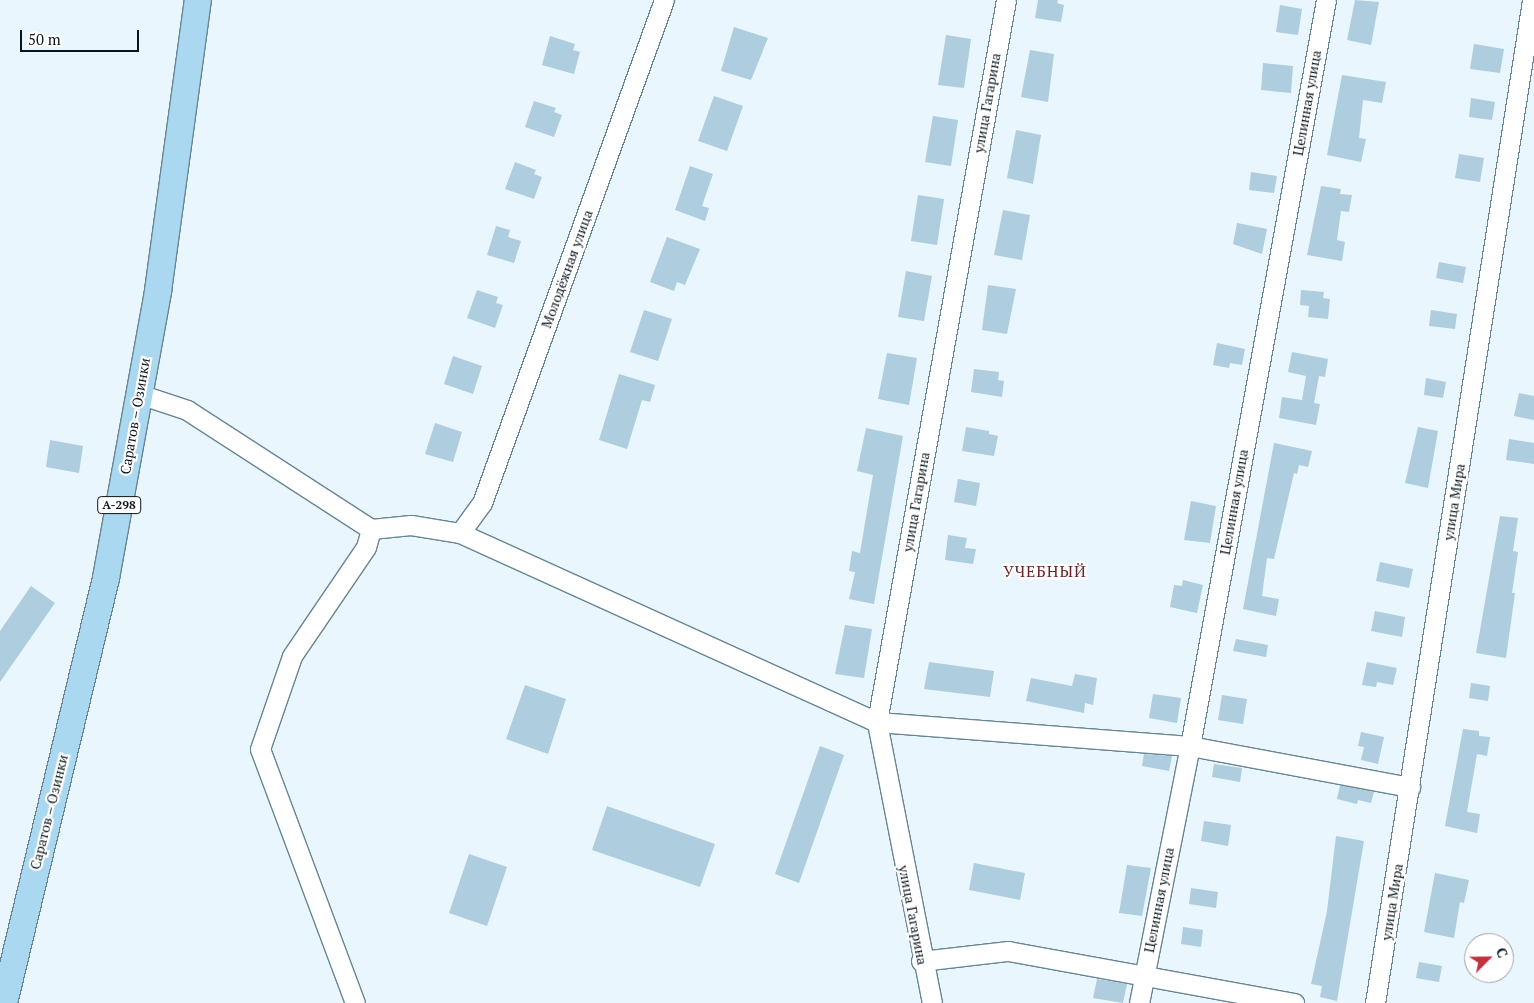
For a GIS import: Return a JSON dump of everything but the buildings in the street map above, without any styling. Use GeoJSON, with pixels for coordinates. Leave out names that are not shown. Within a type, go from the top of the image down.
{"type":"FeatureCollection","features":[{"type":"Feature","properties":{"kind":"highway","name":"Саратов – Озинки"},"geometry":{"type":"LineString","coordinates":[[4,1003],[106,578],[158,291],[198,0]]}},
{"type":"Feature","properties":{"kind":"street","name":"Молодёжная улица"},"geometry":{"type":"LineString","coordinates":[[460,533],[482,503],[664,0]]}},
{"type":"Feature","properties":{"kind":"street","name":"улица Гагарина"},"geometry":{"type":"LineString","coordinates":[[932,1003],[921,960],[877,722],[1006,0]]}},
{"type":"Feature","properties":{"kind":"street","name":"Целинная улица"},"geometry":{"type":"LineString","coordinates":[[1139,1003],[1190,746],[1326,0]]}},
{"type":"Feature","properties":{"kind":"street","name":"улица Мира"},"geometry":{"type":"LineString","coordinates":[[1375,1003],[1532,0]]}},
{"type":"Feature","properties":{"kind":"street"},"geometry":{"type":"LineString","coordinates":[[139,394],[187,410],[371,529],[411,525],[460,533],[877,722],[1190,746],[1410,787]]}},
{"type":"Feature","properties":{"kind":"street"},"geometry":{"type":"LineString","coordinates":[[354,1003],[260,749],[292,656],[366,547],[371,529]]}},
{"type":"Feature","properties":{"kind":"street"},"geometry":{"type":"LineString","coordinates":[[921,960],[1008,951],[1144,978],[1294,1003]]}},
{"type":"Feature","properties":{"kind":"district","name":"УЧЕБНЫЙ"},"geometry":{"type":"Point","coordinates":[1045,571]}}]}
